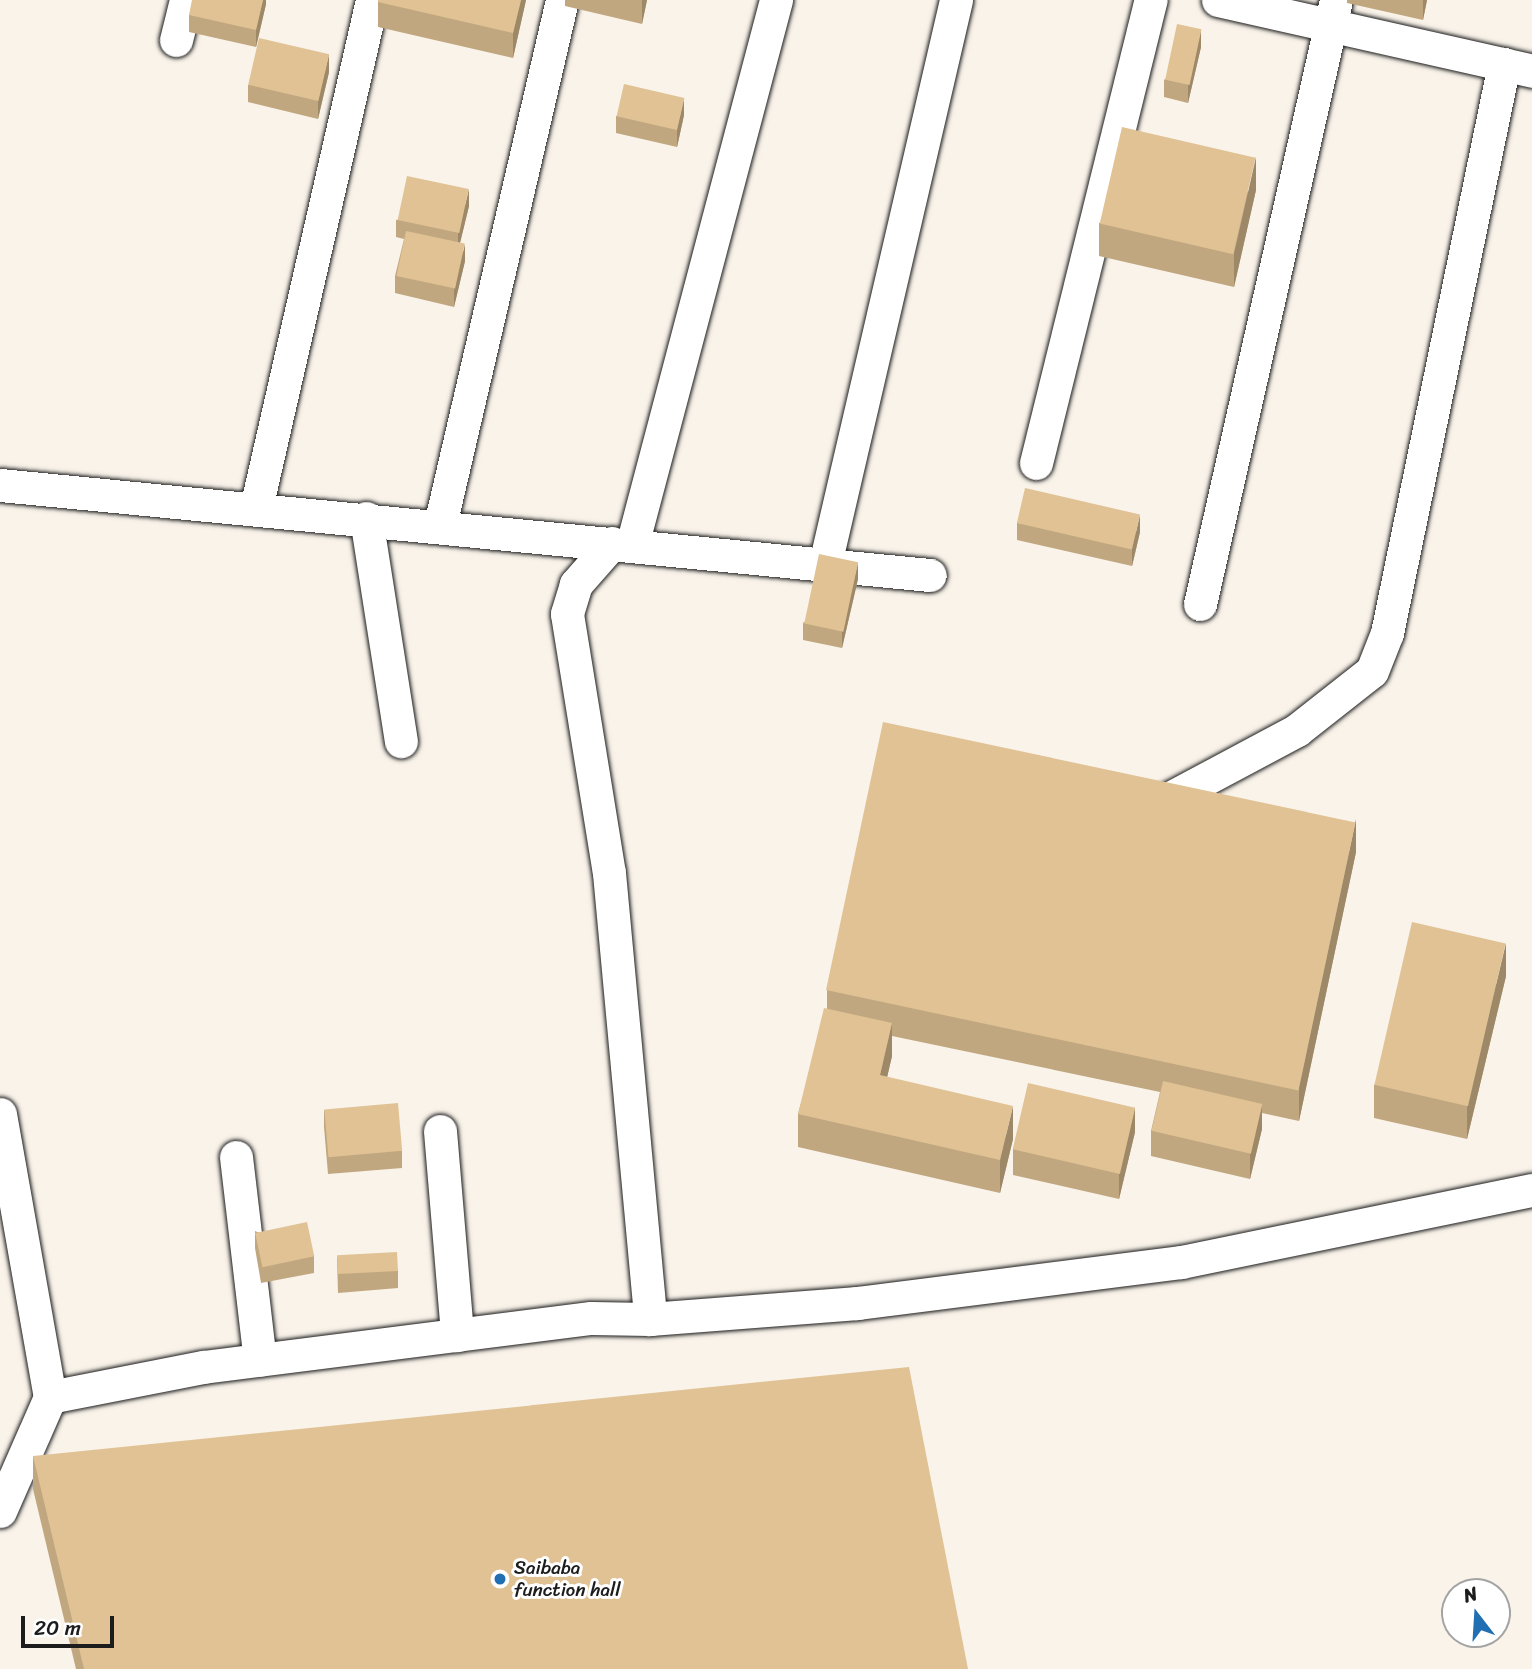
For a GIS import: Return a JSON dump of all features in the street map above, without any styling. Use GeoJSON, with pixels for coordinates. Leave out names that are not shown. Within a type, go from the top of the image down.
{"type":"FeatureCollection","features":[{"type":"Feature","properties":{"kind":"street"},"geometry":{"type":"LineString","coordinates":[[177,40],[186,0]]}},
{"type":"Feature","properties":{"kind":"street"},"geometry":{"type":"LineString","coordinates":[[256,508],[372,0]]}},
{"type":"Feature","properties":{"kind":"street"},"geometry":{"type":"LineString","coordinates":[[440,525],[562,0]]}},
{"type":"Feature","properties":{"kind":"street"},"geometry":{"type":"LineString","coordinates":[[650,1319],[609,873],[567,614],[576,584],[622,544],[776,0]]}},
{"type":"Feature","properties":{"kind":"street"},"geometry":{"type":"LineString","coordinates":[[825,564],[956,0]]}},
{"type":"Feature","properties":{"kind":"street"},"geometry":{"type":"LineString","coordinates":[[1036,463],[1151,0]]}},
{"type":"Feature","properties":{"kind":"street"},"geometry":{"type":"LineString","coordinates":[[1152,807],[1297,730],[1372,671],[1387,633],[1518,68],[1333,13],[1218,0]]}},
{"type":"Feature","properties":{"kind":"street"},"geometry":{"type":"LineString","coordinates":[[1200,604],[1333,13]]}},
{"type":"Feature","properties":{"kind":"street"},"geometry":{"type":"LineString","coordinates":[[0,485],[440,525],[929,575]]}},
{"type":"Feature","properties":{"kind":"street"},"geometry":{"type":"LineString","coordinates":[[366,518],[401,741]]}},
{"type":"Feature","properties":{"kind":"street"},"geometry":{"type":"LineString","coordinates":[[0,1114],[50,1397],[0,1511]]}},
{"type":"Feature","properties":{"kind":"street"},"geometry":{"type":"LineString","coordinates":[[440,1132],[457,1335]]}},
{"type":"Feature","properties":{"kind":"street"},"geometry":{"type":"LineString","coordinates":[[236,1157],[260,1360]]}},
{"type":"Feature","properties":{"kind":"street"},"geometry":{"type":"LineString","coordinates":[[50,1397],[260,1360],[591,1318],[650,1319],[857,1303],[1181,1262],[1532,1190]]}},
{"type":"Feature","properties":{"kind":"building"},"geometry":{"type":"Polygon","coordinates":[[[192,0],[263,0],[256,30],[189,15],[192,0]]]}},
{"type":"Feature","properties":{"kind":"building"},"geometry":{"type":"Polygon","coordinates":[[[378,0],[521,0],[513,33],[378,0]]]}},
{"type":"Feature","properties":{"kind":"building"},"geometry":{"type":"Polygon","coordinates":[[[1177,24],[1201,29],[1190,85],[1165,80],[1177,24]]]}},
{"type":"Feature","properties":{"kind":"building"},"geometry":{"type":"Polygon","coordinates":[[[259,38],[329,54],[318,101],[248,85],[259,38]]]}},
{"type":"Feature","properties":{"kind":"building"},"geometry":{"type":"Polygon","coordinates":[[[624,84],[684,98],[677,130],[617,116],[624,84]]]}},
{"type":"Feature","properties":{"kind":"building"},"geometry":{"type":"Polygon","coordinates":[[[1122,127],[1255,158],[1233,254],[1100,223],[1122,127]]]}},
{"type":"Feature","properties":{"kind":"building"},"geometry":{"type":"Polygon","coordinates":[[[407,176],[469,189],[459,233],[398,220],[407,176]]]}},
{"type":"Feature","properties":{"kind":"building"},"geometry":{"type":"Polygon","coordinates":[[[406,231],[465,243],[455,288],[396,276],[406,231]]]}},
{"type":"Feature","properties":{"kind":"building"},"geometry":{"type":"Polygon","coordinates":[[[1025,488],[1140,515],[1132,550],[1017,523],[1025,488]]]}},
{"type":"Feature","properties":{"kind":"building"},"geometry":{"type":"Polygon","coordinates":[[[819,554],[858,562],[843,632],[804,623],[819,554]]]}},
{"type":"Feature","properties":{"kind":"building"},"geometry":{"type":"Polygon","coordinates":[[[883,722],[1355,822],[1298,1090],[826,990],[883,722]]]}},
{"type":"Feature","properties":{"kind":"building"},"geometry":{"type":"Polygon","coordinates":[[[1412,922],[1506,944],[1468,1106],[1374,1085],[1412,922]]]}},
{"type":"Feature","properties":{"kind":"building"},"geometry":{"type":"Polygon","coordinates":[[[824,1008],[892,1023],[880,1075],[1013,1106],[1000,1160],[798,1114],[824,1008]]]}},
{"type":"Feature","properties":{"kind":"building"},"geometry":{"type":"Polygon","coordinates":[[[1163,1081],[1262,1104],[1251,1154],[1152,1131],[1163,1081]]]}},
{"type":"Feature","properties":{"kind":"building"},"geometry":{"type":"Polygon","coordinates":[[[1028,1083],[1135,1108],[1120,1174],[1013,1149],[1028,1083]]]}},
{"type":"Feature","properties":{"kind":"building"},"geometry":{"type":"Polygon","coordinates":[[[398,1103],[402,1151],[328,1157],[324,1109],[398,1103]]]}},
{"type":"Feature","properties":{"kind":"building"},"geometry":{"type":"Polygon","coordinates":[[[307,1222],[314,1256],[262,1267],[255,1233],[307,1222]]]}},
{"type":"Feature","properties":{"kind":"building"},"geometry":{"type":"Polygon","coordinates":[[[397,1252],[398,1271],[338,1274],[337,1255],[397,1252]]]}},
{"type":"Feature","properties":{"kind":"building","name":"Saibaba function hall"},"geometry":{"type":"Polygon","coordinates":[[[909,1367],[968,1669],[84,1669],[33,1456],[909,1367]]]}},
{"type":"Feature","properties":{"kind":"place","name":"Saibaba function hall"},"geometry":{"type":"Point","coordinates":[500,1579]}}]}
